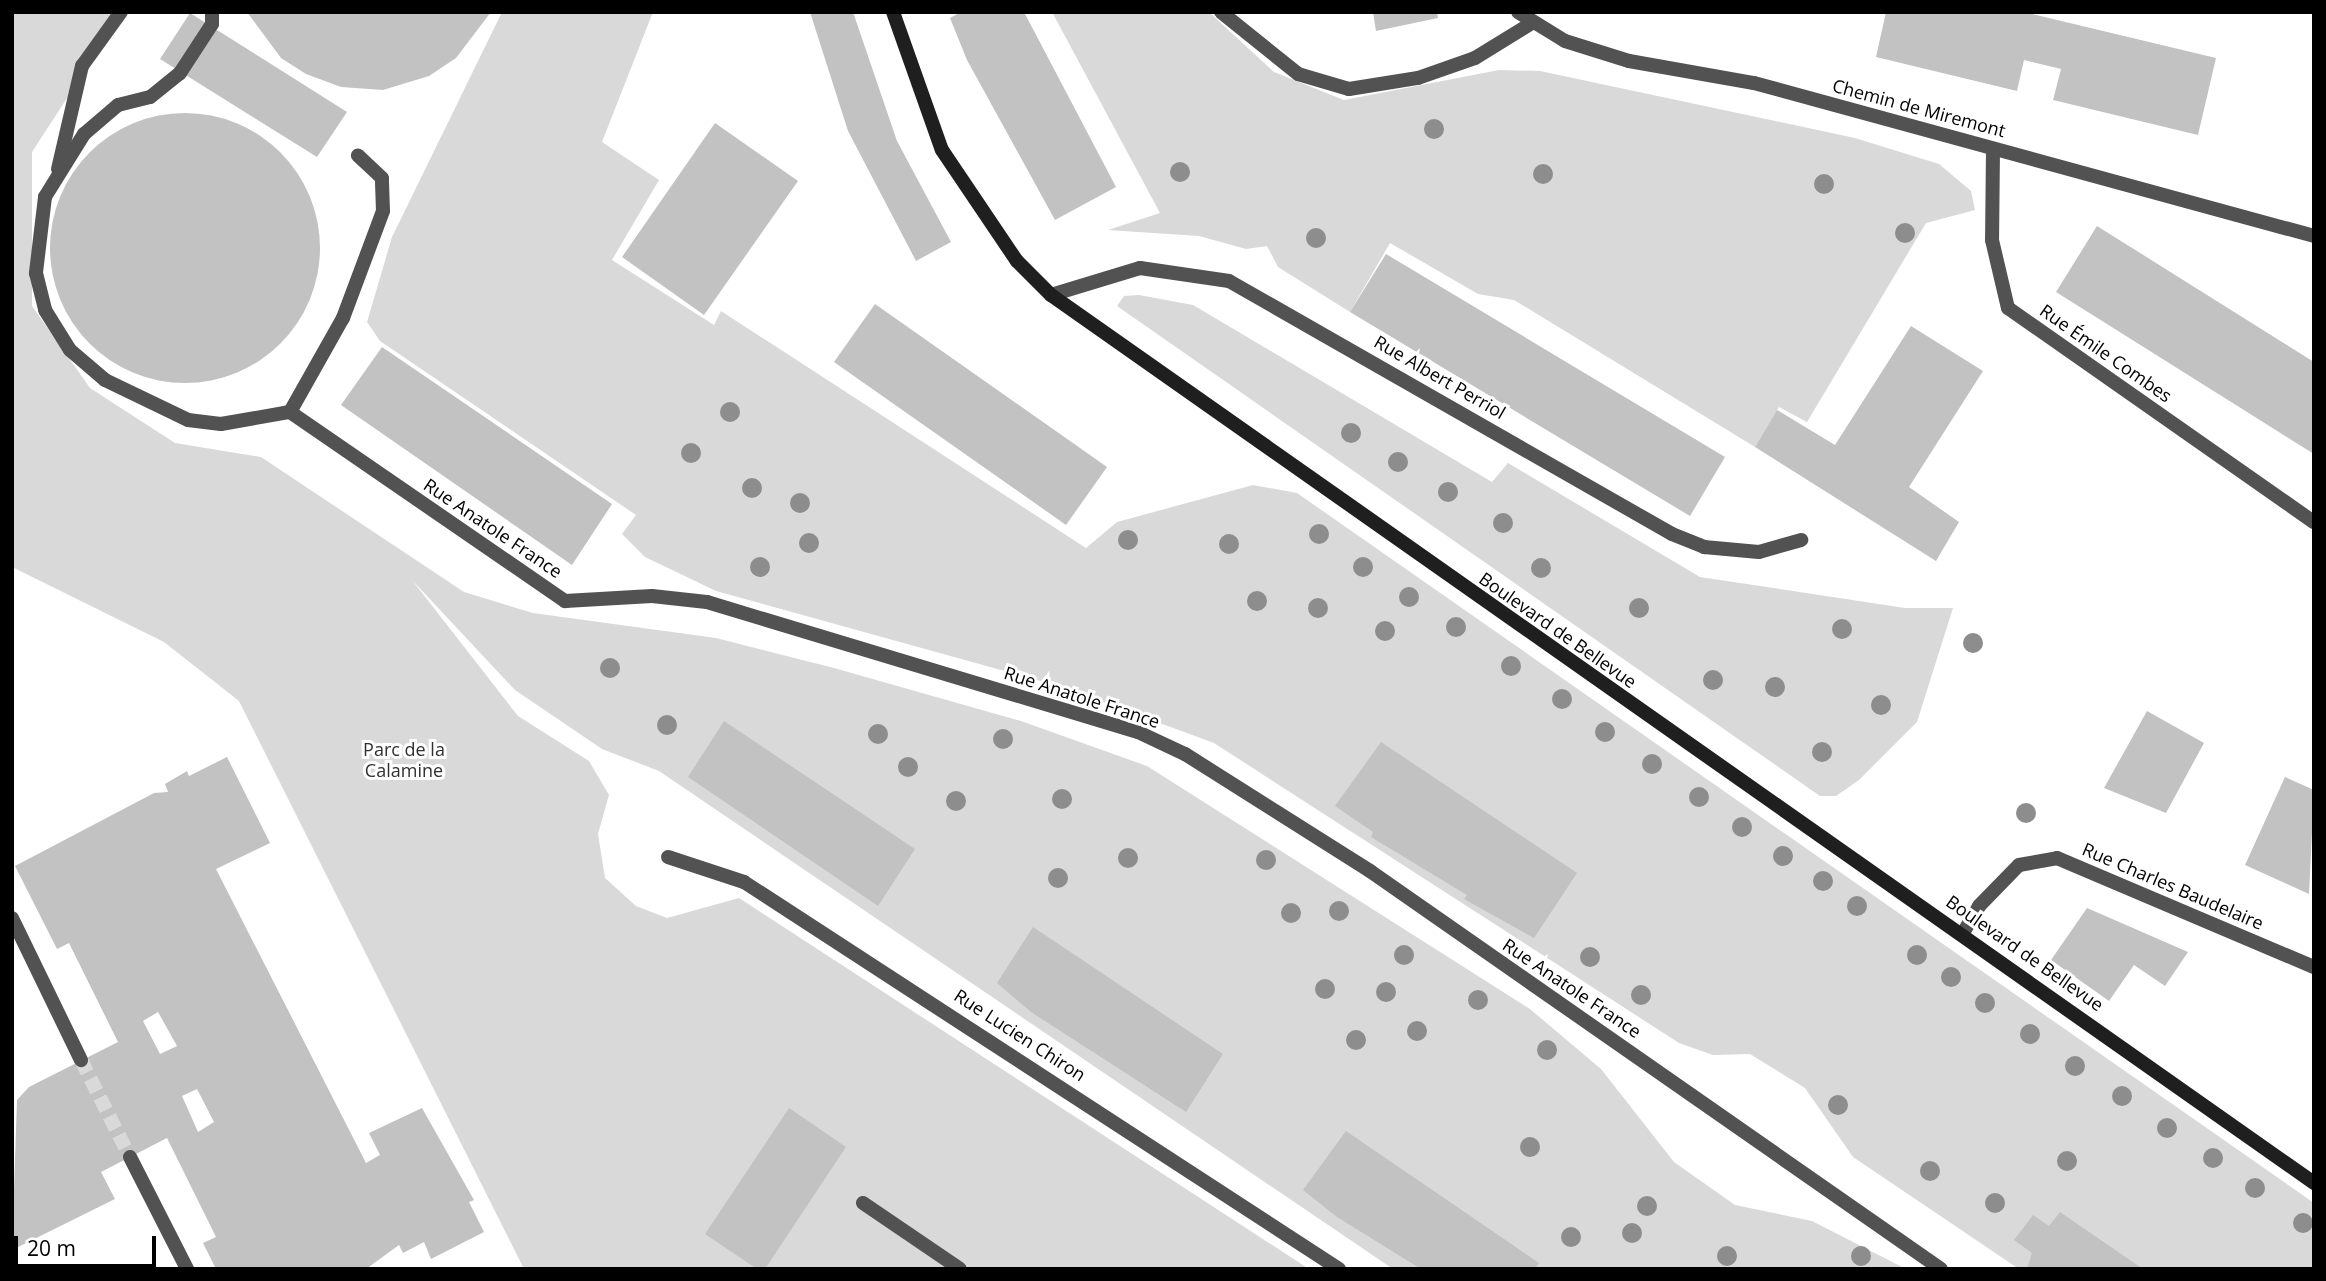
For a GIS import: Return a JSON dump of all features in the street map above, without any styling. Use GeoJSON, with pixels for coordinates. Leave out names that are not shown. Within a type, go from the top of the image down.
{"type":"FeatureCollection","features":[{"type":"Feature","properties":{"kind":"main road","name":"Boulevard de Bellevue"},"geometry":{"type":"LineString","coordinates":[[894,12],[943,150],[1017,261],[1051,295],[1273,456],[1964,933],[2314,1183]]}},
{"type":"Feature","properties":{"kind":"street"},"geometry":{"type":"LineString","coordinates":[[121,12],[82,66],[58,170],[37,233],[36,273],[45,310],[70,350],[115,386],[188,420],[221,424],[290,412],[343,318],[383,211],[382,178],[358,156]]}},
{"type":"Feature","properties":{"kind":"street"},"geometry":{"type":"LineString","coordinates":[[58,170],[84,134],[118,106],[150,97],[180,73],[212,24],[212,12]]}},
{"type":"Feature","properties":{"kind":"street"},"geometry":{"type":"LineString","coordinates":[[1221,12],[1298,74],[1349,89],[1418,78],[1475,58],[1532,23]]}},
{"type":"Feature","properties":{"kind":"street","name":"Chemin de Miremont"},"geometry":{"type":"LineString","coordinates":[[1518,12],[1565,41],[1629,61],[1754,83],[2314,236]]}},
{"type":"Feature","properties":{"kind":"street","name":"Rue Émile Combes"},"geometry":{"type":"LineString","coordinates":[[1993,149],[1992,240],[2008,308],[2314,522]]}},
{"type":"Feature","properties":{"kind":"street","name":"Rue Albert Perriol"},"geometry":{"type":"LineString","coordinates":[[1051,295],[1140,268],[1229,281],[1672,534],[1704,547],[1759,552],[1801,540]]}},
{"type":"Feature","properties":{"kind":"street","name":"Rue Anatole France"},"geometry":{"type":"LineString","coordinates":[[290,412],[565,601],[652,596],[707,603],[1138,732],[1185,754],[1370,871],[1941,1269]]}},
{"type":"Feature","properties":{"kind":"street","name":"Rue Lucien Chiron"},"geometry":{"type":"LineString","coordinates":[[668,857],[744,882],[1339,1269]]}},
{"type":"Feature","properties":{"kind":"street","name":"Rue Charles Baudelaire"},"geometry":{"type":"LineString","coordinates":[[1964,933],[1979,906],[2019,865],[2042,857],[2092,871],[2314,967]]}},
{"type":"Feature","properties":{"kind":"street"},"geometry":{"type":"LineString","coordinates":[[12,918],[81,1060]]}},
{"type":"Feature","properties":{"kind":"street"},"geometry":{"type":"LineString","coordinates":[[130,1157],[187,1269]]}},
{"type":"Feature","properties":{"kind":"street"},"geometry":{"type":"LineString","coordinates":[[863,1203],[960,1269]]}},
{"type":"Feature","properties":{"kind":"green space","name":"Parc de la Calamine"},"geometry":{"type":"Polygon","coordinates":[[[12,12],[123,12],[32,152],[32,306],[90,388],[175,443],[261,457],[464,592],[533,613],[716,638],[834,668],[1021,721],[1147,766],[1530,1009],[1601,1069],[1674,1162],[1735,1205],[1812,1221],[1906,1269],[1393,1269],[659,771],[602,749],[515,690],[412,580],[518,716],[589,761],[609,795],[598,834],[605,878],[636,906],[667,918],[739,898],[1309,1269],[524,1269],[239,701],[164,642],[12,567],[12,12]]]}},
{"type":"Feature","properties":{"kind":"green space"},"geometry":{"type":"Polygon","coordinates":[[[502,12],[653,12],[602,142],[659,180],[612,260],[714,325],[721,311],[1086,548],[1117,522],[1253,485],[1297,493],[2314,1203],[2314,1269],[2019,1269],[1853,1157],[1805,1088],[1750,1054],[1713,1055],[1679,1043],[1214,743],[1062,687],[716,591],[645,557],[622,534],[636,515],[380,341],[367,322],[392,237],[502,12]]]}},
{"type":"Feature","properties":{"kind":"green space"},"geometry":{"type":"Polygon","coordinates":[[[1052,12],[1209,12],[1274,72],[1344,100],[1499,70],[1540,71],[1855,138],[1939,164],[1971,191],[1975,210],[1926,223],[1807,422],[1779,407],[1755,447],[1514,300],[1478,294],[1390,243],[1350,312],[1278,267],[1267,246],[1246,249],[1199,236],[1108,230],[1160,213],[1052,12]]]}},
{"type":"Feature","properties":{"kind":"green space"},"geometry":{"type":"Polygon","coordinates":[[[1139,295],[1193,305],[1492,482],[1508,463],[1700,577],[1905,608],[1953,608],[1917,722],[1859,780],[1836,796],[1820,796],[1117,306],[1124,296],[1139,295]]]}},
{"type":"Feature","properties":{"kind":"building"},"geometry":{"type":"Polygon","coordinates":[[[247,12],[491,12],[456,58],[429,76],[383,90],[341,87],[306,74],[281,58],[247,12]]]}},
{"type":"Feature","properties":{"kind":"building"},"geometry":{"type":"Polygon","coordinates":[[[810,12],[853,12],[897,141],[951,242],[916,261],[848,131],[810,12]]]}},
{"type":"Feature","properties":{"kind":"building"},"geometry":{"type":"Polygon","coordinates":[[[961,12],[1024,12],[1116,187],[1055,220],[967,60],[950,18],[961,12]]]}},
{"type":"Feature","properties":{"kind":"building"},"geometry":{"type":"Polygon","coordinates":[[[1373,12],[1437,12],[1438,18],[1376,31],[1373,12]]]}},
{"type":"Feature","properties":{"kind":"building"},"geometry":{"type":"Polygon","coordinates":[[[1886,12],[2024,12],[2216,58],[2198,135],[2053,100],[2061,69],[2024,60],[2017,91],[1876,57],[1886,12]]]}},
{"type":"Feature","properties":{"kind":"building"},"geometry":{"type":"Polygon","coordinates":[[[190,13],[347,112],[317,157],[160,59],[190,13]]]}},
{"type":"Feature","properties":{"kind":"building"},"geometry":{"type":"Polygon","coordinates":[[[185,113],[224,119],[249,129],[280,153],[304,184],[314,209],[320,248],[314,287],[304,312],[280,343],[249,367],[224,377],[185,383],[146,377],[121,367],[90,343],[66,312],[56,287],[50,248],[56,209],[66,184],[90,153],[121,129],[146,119],[185,113]]]}},
{"type":"Feature","properties":{"kind":"building"},"geometry":{"type":"Polygon","coordinates":[[[715,123],[798,181],[704,315],[622,257],[715,123]]]}},
{"type":"Feature","properties":{"kind":"building"},"geometry":{"type":"Polygon","coordinates":[[[2097,226],[2314,362],[2314,454],[2056,292],[2097,226]]]}},
{"type":"Feature","properties":{"kind":"building"},"geometry":{"type":"Polygon","coordinates":[[[1386,254],[1725,457],[1690,516],[1350,312],[1386,254]]]}},
{"type":"Feature","properties":{"kind":"building"},"geometry":{"type":"Polygon","coordinates":[[[875,304],[1107,467],[1066,525],[834,362],[875,304]]]}},
{"type":"Feature","properties":{"kind":"building"},"geometry":{"type":"Polygon","coordinates":[[[1911,326],[1983,371],[1909,487],[1959,522],[1936,561],[1755,447],[1777,410],[1835,445],[1911,326]]]}},
{"type":"Feature","properties":{"kind":"building"},"geometry":{"type":"Polygon","coordinates":[[[382,347],[612,504],[572,565],[341,405],[382,347]]]}},
{"type":"Feature","properties":{"kind":"building"},"geometry":{"type":"Polygon","coordinates":[[[2147,711],[2204,743],[2166,813],[2104,788],[2147,711]]]}},
{"type":"Feature","properties":{"kind":"building"},"geometry":{"type":"Polygon","coordinates":[[[724,721],[915,849],[878,906],[688,777],[724,721]]]}},
{"type":"Feature","properties":{"kind":"building"},"geometry":{"type":"Polygon","coordinates":[[[1381,742],[1577,873],[1534,938],[1464,899],[1467,895],[1371,837],[1373,832],[1335,806],[1381,742]]]}},
{"type":"Feature","properties":{"kind":"building"},"geometry":{"type":"Polygon","coordinates":[[[227,757],[270,843],[216,869],[366,1163],[380,1155],[369,1133],[422,1108],[474,1200],[469,1202],[484,1232],[431,1259],[424,1242],[403,1253],[399,1245],[366,1269],[216,1269],[203,1243],[216,1237],[167,1138],[101,1172],[115,1199],[12,1250],[17,1100],[29,1087],[118,1042],[69,943],[57,949],[15,866],[154,793],[168,792],[165,784],[187,771],[189,776],[227,757]],[[158,1012],[143,1021],[160,1054],[177,1046],[158,1012]],[[197,1089],[182,1096],[198,1132],[214,1122],[197,1089]]]}},
{"type":"Feature","properties":{"kind":"building"},"geometry":{"type":"Polygon","coordinates":[[[2285,777],[2314,790],[2309,894],[2245,865],[2285,777]]]}},
{"type":"Feature","properties":{"kind":"building"},"geometry":{"type":"Polygon","coordinates":[[[2087,908],[2188,952],[2165,986],[2134,965],[2109,1001],[2051,960],[2087,908]]]}},
{"type":"Feature","properties":{"kind":"building"},"geometry":{"type":"Polygon","coordinates":[[[1033,927],[1223,1054],[1186,1112],[1031,1012],[997,983],[1033,927]]]}},
{"type":"Feature","properties":{"kind":"building"},"geometry":{"type":"Polygon","coordinates":[[[789,1108],[846,1147],[765,1269],[757,1269],[705,1234],[789,1108]]]}},
{"type":"Feature","properties":{"kind":"building"},"geometry":{"type":"Polygon","coordinates":[[[1346,1131],[1539,1263],[1535,1269],[1421,1269],[1337,1217],[1303,1190],[1346,1131]]]}},
{"type":"Feature","properties":{"kind":"building"},"geometry":{"type":"Polygon","coordinates":[[[2060,1212],[2143,1269],[2027,1269],[2032,1253],[2014,1240],[2033,1215],[2049,1226],[2060,1212]]]}},
{"type":"Feature","properties":{"kind":"tunnel"},"geometry":{"type":"LineString","coordinates":[[81,1060],[130,1157]]}}]}
